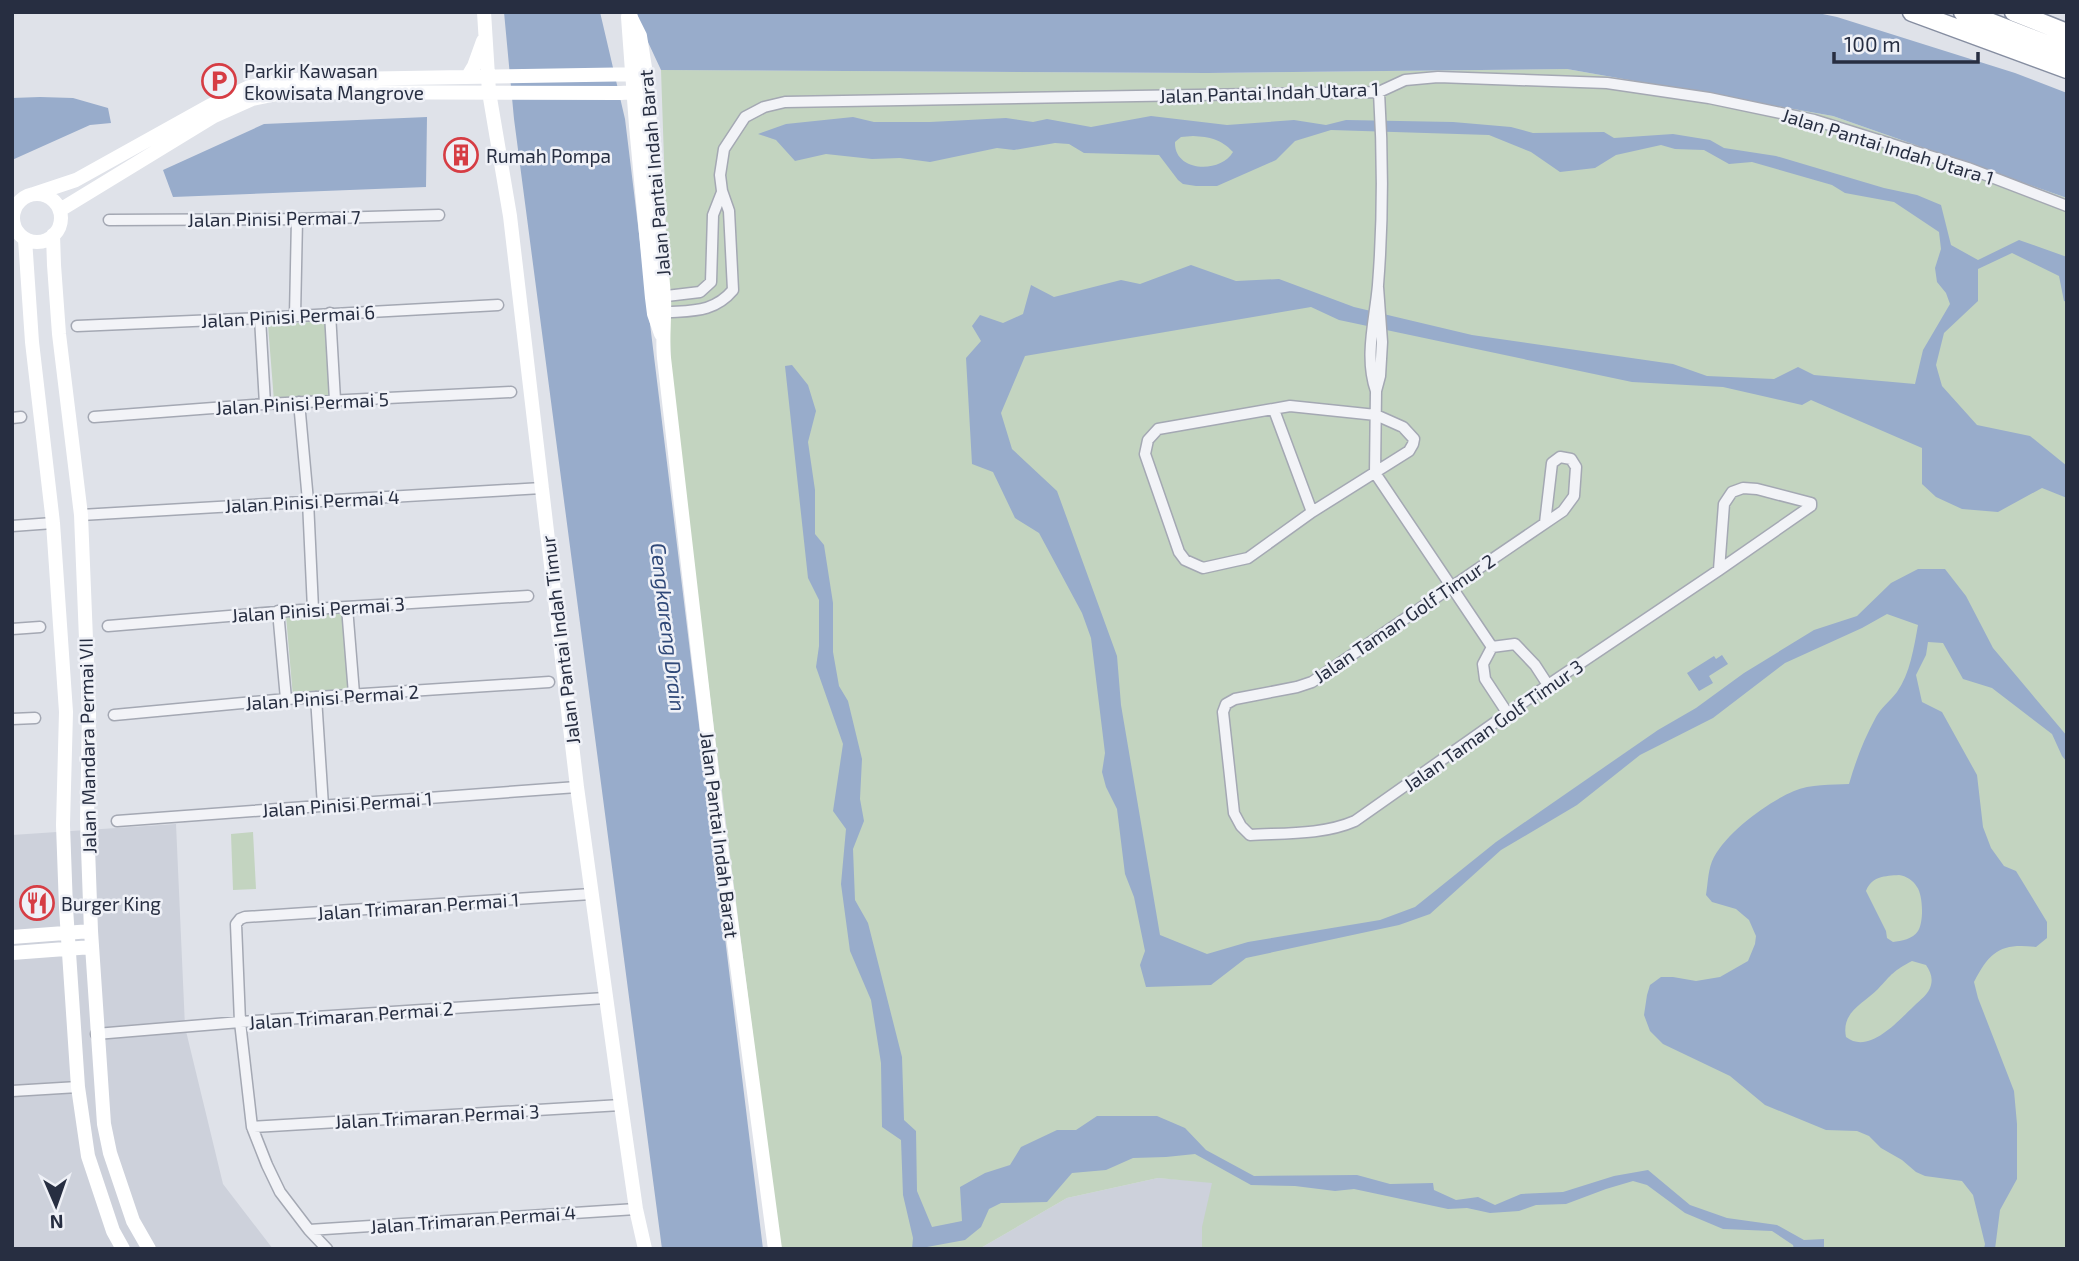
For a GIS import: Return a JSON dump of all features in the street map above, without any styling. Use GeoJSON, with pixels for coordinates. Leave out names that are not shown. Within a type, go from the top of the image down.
{"type":"FeatureCollection","features":[{"type":"Feature","properties":{"kind":"highway"},"geometry":{"type":"LineString","coordinates":[[1912,12],[2067,69]]}},
{"type":"Feature","properties":{"kind":"highway"},"geometry":{"type":"LineString","coordinates":[[1963,12],[2067,52]]}},
{"type":"Feature","properties":{"kind":"highway"},"geometry":{"type":"LineString","coordinates":[[2014,12],[2067,33]]}},
{"type":"Feature","properties":{"kind":"main road","name":"Jalan Pantai Indah Timur"},"geometry":{"type":"LineString","coordinates":[[484,12],[489,92],[510,216],[577,787],[636,1209],[645,1249]]}},
{"type":"Feature","properties":{"kind":"main road","name":"Jalan Pantai Indah Barat"},"geometry":{"type":"LineString","coordinates":[[628,12],[632,75],[717,816],[775,1249]]}},
{"type":"Feature","properties":{"kind":"main road","name":"Jalan Pantai Indah Timur"},"geometry":{"type":"LineString","coordinates":[[468,76],[479,54],[485,29]]}},
{"type":"Feature","properties":{"kind":"main road"},"geometry":{"type":"LineString","coordinates":[[34,194],[52,200],[60,210],[59,227],[53,236],[40,242],[25,239],[17,232],[13,223],[15,206],[26,196],[76,180],[209,106],[249,87],[284,80],[632,75]]}},
{"type":"Feature","properties":{"kind":"main road"},"geometry":{"type":"LineString","coordinates":[[60,210],[214,116],[253,99],[287,92],[634,92]]}},
{"type":"Feature","properties":{"kind":"main road","name":"Jalan Mandara Permai VII"},"geometry":{"type":"LineString","coordinates":[[53,236],[59,334],[81,515],[89,713],[87,820],[91,932],[104,1124],[110,1153],[133,1221],[149,1249]]}},
{"type":"Feature","properties":{"kind":"main road","name":"Jalan Mandara Permai VII"},"geometry":{"type":"LineString","coordinates":[[25,239],[32,342],[53,523],[66,712],[63,825],[67,933],[78,1087],[88,1156],[113,1231],[123,1249]]}},
{"type":"Feature","properties":{"kind":"main road"},"geometry":{"type":"LineString","coordinates":[[12,936],[91,932]]}},
{"type":"Feature","properties":{"kind":"main road"},"geometry":{"type":"LineString","coordinates":[[12,953],[92,947]]}},
{"type":"Feature","properties":{"kind":"street","name":"Jalan Pantai Indah Utara 1"},"geometry":{"type":"LineString","coordinates":[[659,314],[703,310],[723,302],[733,290],[729,211],[720,174],[724,149],[745,117],[764,107],[785,102],[1379,92],[1405,80],[1438,77],[1607,83],[1709,98],[1826,124],[1968,168],[2067,206]]}},
{"type":"Feature","properties":{"kind":"street"},"geometry":{"type":"LineString","coordinates":[[1379,92],[1381,151],[1377,341],[1371,377],[1376,391],[1375,473],[1492,648]]}},
{"type":"Feature","properties":{"kind":"street","name":"Jalan Pantai Indah Utara 1"},"geometry":{"type":"LineString","coordinates":[[658,297],[701,292],[711,282],[713,215],[722,191]]}},
{"type":"Feature","properties":{"kind":"street","name":"Jalan Pinisi Permai 7"},"geometry":{"type":"LineString","coordinates":[[109,220],[439,215]]}},
{"type":"Feature","properties":{"kind":"street"},"geometry":{"type":"LineString","coordinates":[[295,316],[297,219]]}},
{"type":"Feature","properties":{"kind":"street","name":"Jalan Pinisi Permai 6"},"geometry":{"type":"LineString","coordinates":[[77,326],[498,305]]}},
{"type":"Feature","properties":{"kind":"street"},"geometry":{"type":"LineString","coordinates":[[330,313],[335,400]]}},
{"type":"Feature","properties":{"kind":"street"},"geometry":{"type":"LineString","coordinates":[[260,318],[265,404]]}},
{"type":"Feature","properties":{"kind":"street","name":"Jalan Pinisi Permai 5"},"geometry":{"type":"LineString","coordinates":[[94,417],[265,404],[510,391]]}},
{"type":"Feature","properties":{"kind":"street"},"geometry":{"type":"LineString","coordinates":[[299,402],[313,608]]}},
{"type":"Feature","properties":{"kind":"street"},"geometry":{"type":"LineString","coordinates":[[1290,406],[1376,415],[1403,427],[1414,439],[1413,444],[1409,451],[1311,512],[1248,558],[1203,568],[1185,560],[1179,552],[1145,454],[1147,440],[1158,429],[1274,410],[1290,406]]}},
{"type":"Feature","properties":{"kind":"street"},"geometry":{"type":"LineString","coordinates":[[1274,410],[1311,512]]}},
{"type":"Feature","properties":{"kind":"street","name":"Jalan Taman Golf Timur 2"},"geometry":{"type":"LineString","coordinates":[[1250,835],[1234,813],[1223,712],[1226,704],[1235,699],[1312,682],[1563,511],[1574,496],[1576,467],[1571,459],[1560,457],[1552,463],[1545,523]]}},
{"type":"Feature","properties":{"kind":"street","name":"Jalan Pinisi Permai 4"},"geometry":{"type":"LineString","coordinates":[[81,515],[542,488]]}},
{"type":"Feature","properties":{"kind":"street","name":"Jalan Taman Golf Timur 3"},"geometry":{"type":"LineString","coordinates":[[1250,835],[1326,830],[1355,821],[1548,685],[1720,570],[1811,506],[1811,503],[1757,489],[1743,488],[1732,492],[1724,504],[1720,570]]}},
{"type":"Feature","properties":{"kind":"street"},"geometry":{"type":"LineString","coordinates":[[12,526],[53,523]]}},
{"type":"Feature","properties":{"kind":"street","name":"Jalan Pinisi Permai 3"},"geometry":{"type":"LineString","coordinates":[[108,626],[313,608],[528,596]]}},
{"type":"Feature","properties":{"kind":"street"},"geometry":{"type":"LineString","coordinates":[[348,607],[354,694]]}},
{"type":"Feature","properties":{"kind":"street"},"geometry":{"type":"LineString","coordinates":[[278,611],[286,699]]}},
{"type":"Feature","properties":{"kind":"street"},"geometry":{"type":"LineString","coordinates":[[12,629],[40,627]]}},
{"type":"Feature","properties":{"kind":"street"},"geometry":{"type":"LineString","coordinates":[[1492,648],[1515,644],[1548,685]]}},
{"type":"Feature","properties":{"kind":"street"},"geometry":{"type":"LineString","coordinates":[[1492,648],[1483,664],[1485,679],[1508,714]]}},
{"type":"Feature","properties":{"kind":"street","name":"Jalan Pinisi Permai 2"},"geometry":{"type":"LineString","coordinates":[[114,715],[286,699],[550,682]]}},
{"type":"Feature","properties":{"kind":"street"},"geometry":{"type":"LineString","coordinates":[[316,697],[323,806]]}},
{"type":"Feature","properties":{"kind":"street"},"geometry":{"type":"LineString","coordinates":[[12,719],[35,718]]}},
{"type":"Feature","properties":{"kind":"street","name":"Jalan Pinisi Permai 1"},"geometry":{"type":"LineString","coordinates":[[117,821],[577,787]]}},
{"type":"Feature","properties":{"kind":"street","name":"Jalan Trimaran Permai 1"},"geometry":{"type":"LineString","coordinates":[[240,1022],[236,924],[245,917],[591,894]]}},
{"type":"Feature","properties":{"kind":"street","name":"Jalan Trimaran Permai 2"},"geometry":{"type":"LineString","coordinates":[[96,1034],[605,998]]}},
{"type":"Feature","properties":{"kind":"street"},"geometry":{"type":"LineString","coordinates":[[240,1022],[252,1127],[280,1192],[327,1249]]}},
{"type":"Feature","properties":{"kind":"street"},"geometry":{"type":"LineString","coordinates":[[12,1091],[78,1087]]}},
{"type":"Feature","properties":{"kind":"street","name":"Jalan Trimaran Permai 3"},"geometry":{"type":"LineString","coordinates":[[252,1127],[621,1105]]}},
{"type":"Feature","properties":{"kind":"street","name":"Jalan Trimaran Permai 4"},"geometry":{"type":"LineString","coordinates":[[309,1230],[636,1209]]}},
{"type":"Feature","properties":{"kind":"shaded area"},"geometry":{"type":"Polygon","coordinates":[[[176,824],[185,1027],[223,1184],[273,1249],[12,1249],[12,835],[176,824]]]}},
{"type":"Feature","properties":{"kind":"shaded area"},"geometry":{"type":"Polygon","coordinates":[[[1158,1178],[1212,1182],[1561,1249],[979,1249],[1067,1198],[1158,1178]]]}},
{"type":"Feature","properties":{"kind":"green space"},"geometry":{"type":"Polygon","coordinates":[[[1567,69],[1833,116],[2067,198],[2067,1249],[1202,1249],[1202,1227],[1212,1183],[1158,1178],[1067,1198],[979,1249],[780,1249],[672,397],[661,70],[1207,73],[1567,69]]]}},
{"type":"Feature","properties":{"kind":"green space"},"geometry":{"type":"Polygon","coordinates":[[[325,321],[331,397],[274,401],[268,325],[325,321]]]}},
{"type":"Feature","properties":{"kind":"green space"},"geometry":{"type":"Polygon","coordinates":[[[343,612],[349,692],[293,697],[286,616],[343,612]]]}},
{"type":"Feature","properties":{"kind":"green space"},"geometry":{"type":"Polygon","coordinates":[[[253,832],[256,889],[233,890],[231,834],[253,832]]]}},
{"type":"Feature","properties":{"kind":"water","name":"Cengkareng Drain"},"geometry":{"type":"Polygon","coordinates":[[[504,12],[600,12],[625,119],[763,1249],[662,1249],[514,119],[504,12]]]}},
{"type":"Feature","properties":{"kind":"water"},"geometry":{"type":"Polygon","coordinates":[[[637,12],[1813,12],[1837,17],[2015,73],[2067,93],[2067,198],[1833,116],[1567,69],[1207,73],[661,70],[640,25],[637,12]]]}},
{"type":"Feature","properties":{"kind":"water"},"geometry":{"type":"Polygon","coordinates":[[[12,98],[73,98],[108,108],[111,123],[90,125],[12,160],[12,98]]]}},
{"type":"Feature","properties":{"kind":"water"},"geometry":{"type":"Polygon","coordinates":[[[1151,116],[1227,125],[1294,120],[1326,125],[1346,120],[1453,122],[1511,127],[1533,133],[1604,132],[1614,138],[1673,134],[1710,140],[1724,148],[1776,156],[1917,195],[1941,205],[1951,245],[1978,260],[2019,240],[2067,257],[2067,302],[2064,301],[2059,276],[2012,253],[1978,269],[1978,301],[1944,333],[1936,365],[1942,386],[1977,425],[2030,436],[2067,466],[2067,498],[2042,488],[1998,512],[1962,509],[1936,497],[1922,484],[1922,448],[1811,400],[1802,405],[1723,387],[1632,382],[1339,320],[1311,307],[1025,356],[1001,413],[1012,449],[1057,491],[1117,656],[1121,705],[1160,935],[1207,954],[1248,942],[1380,920],[1415,907],[1496,842],[1744,673],[1814,630],[1857,616],[1891,583],[1918,569],[1945,569],[1966,596],[1993,648],[2067,736],[2067,762],[2052,734],[1992,688],[1963,679],[1943,643],[1928,642],[1926,655],[1916,675],[1922,702],[1942,712],[1977,775],[1983,827],[1991,848],[2004,866],[2016,871],[2047,922],[2047,938],[2036,947],[2014,946],[1998,951],[1991,956],[1974,982],[2014,1091],[2017,1124],[2017,1179],[2000,1210],[1995,1249],[1984,1249],[1973,1195],[1962,1181],[1925,1176],[1916,1172],[1881,1148],[1869,1136],[1857,1131],[1826,1130],[1765,1105],[1730,1076],[1663,1044],[1650,1031],[1644,1015],[1650,985],[1661,977],[1696,981],[1720,977],[1748,961],[1756,936],[1749,920],[1736,909],[1712,902],[1706,895],[1709,870],[1714,857],[1739,828],[1784,796],[1807,787],[1849,784],[1872,725],[1905,677],[1918,625],[1887,614],[1785,663],[1713,718],[1640,755],[1577,805],[1501,850],[1430,914],[1399,925],[1246,958],[1211,985],[1146,987],[1140,965],[1145,951],[1134,897],[1125,874],[1117,809],[1102,772],[1105,753],[1091,638],[1082,613],[1039,533],[1015,518],[993,472],[972,464],[966,358],[981,341],[972,326],[980,315],[1003,323],[1023,314],[1031,285],[1054,297],[1121,280],[1140,284],[1191,265],[1236,281],[1279,279],[1354,307],[1472,335],[1673,364],[1707,376],[1774,379],[1798,367],[1814,375],[1915,384],[1923,350],[1950,304],[1946,293],[1937,282],[1935,268],[1941,249],[1939,232],[1894,202],[1845,193],[1832,185],[1752,162],[1729,164],[1704,150],[1675,149],[1661,145],[1616,155],[1595,168],[1560,172],[1531,152],[1489,135],[1331,130],[1295,141],[1276,160],[1217,186],[1196,186],[1183,184],[1178,180],[1159,155],[1084,153],[1069,144],[1055,143],[1014,150],[997,148],[930,162],[826,154],[795,161],[776,140],[758,134],[786,124],[853,117],[874,122],[1006,118],[1033,122],[1047,119],[1091,127],[1151,116]],[[1181,137],[1175,142],[1177,152],[1189,164],[1218,164],[1233,152],[1215,140],[1181,137]],[[1904,876],[1884,877],[1872,882],[1866,891],[1887,938],[1893,942],[1907,939],[1916,934],[1920,927],[1921,896],[1911,880],[1904,876]],[[1912,961],[1893,973],[1854,1009],[1845,1028],[1846,1037],[1864,1042],[1883,1034],[1930,988],[1932,979],[1926,965],[1912,961]]]}},
{"type":"Feature","properties":{"kind":"water"},"geometry":{"type":"Polygon","coordinates":[[[427,117],[426,187],[173,197],[163,170],[264,124],[427,117]]]}},
{"type":"Feature","properties":{"kind":"water"},"geometry":{"type":"Polygon","coordinates":[[[792,365],[808,385],[816,411],[808,442],[815,490],[815,534],[824,545],[833,603],[833,652],[839,686],[848,701],[862,759],[860,799],[864,821],[853,849],[855,900],[868,923],[902,1057],[904,1120],[916,1131],[917,1191],[932,1227],[962,1221],[960,1187],[985,1173],[1010,1165],[1021,1147],[1057,1130],[1076,1130],[1097,1116],[1157,1116],[1185,1128],[1206,1150],[1254,1176],[1357,1175],[1390,1184],[1433,1183],[1434,1190],[1456,1200],[1478,1197],[1495,1205],[1521,1194],[1563,1192],[1614,1176],[1648,1170],[1690,1205],[1727,1218],[1777,1225],[1804,1240],[1824,1239],[1824,1249],[1794,1249],[1793,1245],[1772,1231],[1723,1229],[1685,1213],[1647,1185],[1633,1181],[1566,1204],[1536,1205],[1519,1211],[1490,1213],[1467,1208],[1448,1209],[1354,1189],[1335,1191],[1295,1186],[1251,1185],[1195,1154],[1133,1158],[1106,1170],[1072,1173],[1047,1202],[1001,1203],[989,1209],[981,1227],[965,1240],[926,1249],[912,1249],[913,1238],[903,1195],[901,1140],[882,1127],[881,1063],[871,1000],[850,951],[841,884],[846,829],[833,811],[843,744],[816,667],[819,600],[808,578],[785,366],[792,365]]]}},
{"type":"Feature","properties":{"kind":"water"},"geometry":{"type":"Polygon","coordinates":[[[1722,655],[1728,664],[1709,676],[1713,683],[1699,691],[1687,673],[1714,656],[1716,659],[1722,655]]]}},
{"type":"Feature","properties":{"kind":"place","name":"Parkir Kawasan Ekowisata Mangrove"},"geometry":{"type":"Point","coordinates":[219,81]}},
{"type":"Feature","properties":{"kind":"place","name":"Rumah Pompa"},"geometry":{"type":"Point","coordinates":[461,155]}},
{"type":"Feature","properties":{"kind":"place","name":"Burger King"},"geometry":{"type":"Point","coordinates":[37,903]}}]}
